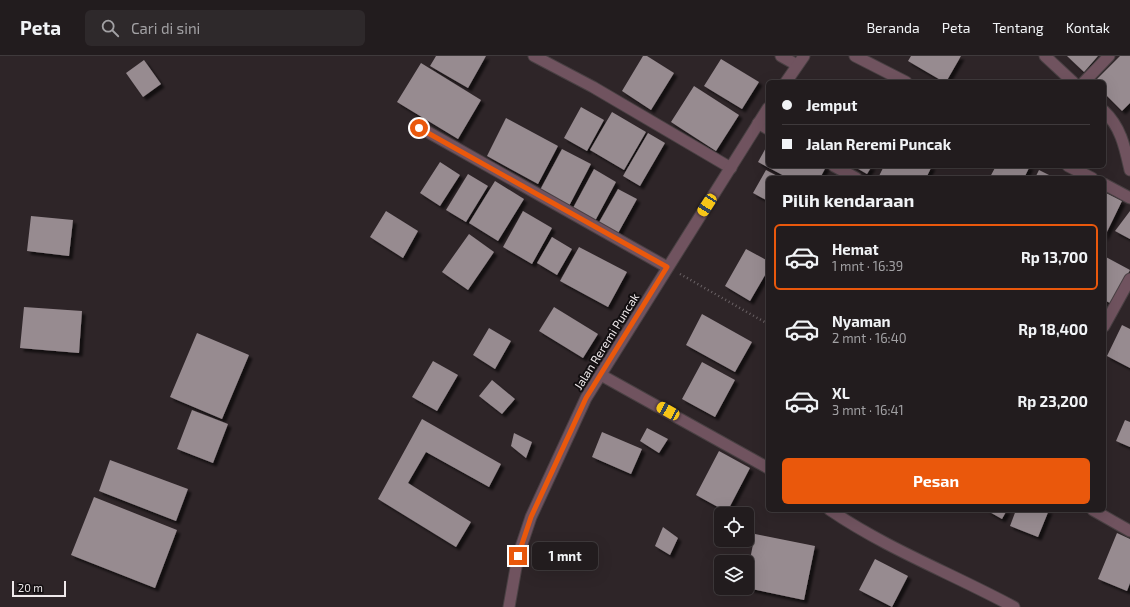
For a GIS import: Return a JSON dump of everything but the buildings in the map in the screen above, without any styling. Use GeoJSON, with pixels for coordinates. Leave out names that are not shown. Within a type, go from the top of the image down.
{"type":"FeatureCollection","features":[{"type":"Feature","properties":{"kind":"street"},"geometry":{"type":"LineString","coordinates":[[534,56],[593,87],[731,168]]}},
{"type":"Feature","properties":{"kind":"street"},"geometry":{"type":"LineString","coordinates":[[781,56],[797,65]]}},
{"type":"Feature","properties":{"kind":"street"},"geometry":{"type":"LineString","coordinates":[[787,80],[804,56]]}},
{"type":"Feature","properties":{"kind":"street"},"geometry":{"type":"LineString","coordinates":[[855,56],[902,80]]}},
{"type":"Feature","properties":{"kind":"street"},"geometry":{"type":"LineString","coordinates":[[1045,56],[1071,80]]}},
{"type":"Feature","properties":{"kind":"street"},"geometry":{"type":"LineString","coordinates":[[1086,80],[1109,56]]}},
{"type":"Feature","properties":{"kind":"street","name":"Jalan Reremi Puncak"},"geometry":{"type":"LineString","coordinates":[[509,607],[518,556],[531,517],[586,398],[766,111]]}},
{"type":"Feature","properties":{"kind":"street"},"geometry":{"type":"LineString","coordinates":[[1106,113],[1116,124],[1122,138],[1130,170]]}},
{"type":"Feature","properties":{"kind":"street"},"geometry":{"type":"LineString","coordinates":[[758,123],[766,128]]}},
{"type":"Feature","properties":{"kind":"street"},"geometry":{"type":"LineString","coordinates":[[419,128],[667,267]]}},
{"type":"Feature","properties":{"kind":"street"},"geometry":{"type":"LineString","coordinates":[[838,168],[852,176]]}},
{"type":"Feature","properties":{"kind":"street"},"geometry":{"type":"LineString","coordinates":[[1072,168],[1088,176]]}},
{"type":"Feature","properties":{"kind":"street"},"geometry":{"type":"LineString","coordinates":[[1106,185],[1130,198]]}},
{"type":"Feature","properties":{"kind":"street"},"geometry":{"type":"LineString","coordinates":[[1106,322],[1130,279]]}},
{"type":"Feature","properties":{"kind":"street"},"geometry":{"type":"LineString","coordinates":[[601,374],[766,467]]}},
{"type":"Feature","properties":{"kind":"street"},"geometry":{"type":"LineString","coordinates":[[833,512],[886,544],[975,586],[1014,607]]}},
{"type":"Feature","properties":{"kind":"street"},"geometry":{"type":"LineString","coordinates":[[1097,512],[1130,531]]}},
{"type":"Feature","properties":{"kind":"path"},"geometry":{"type":"LineString","coordinates":[[667,267],[766,323]]}},
{"type":"Feature","properties":{"kind":"route"},"geometry":{"type":"LineString","coordinates":[[419,128],[667,267],[586,398],[531,517],[518,556]]}}]}
